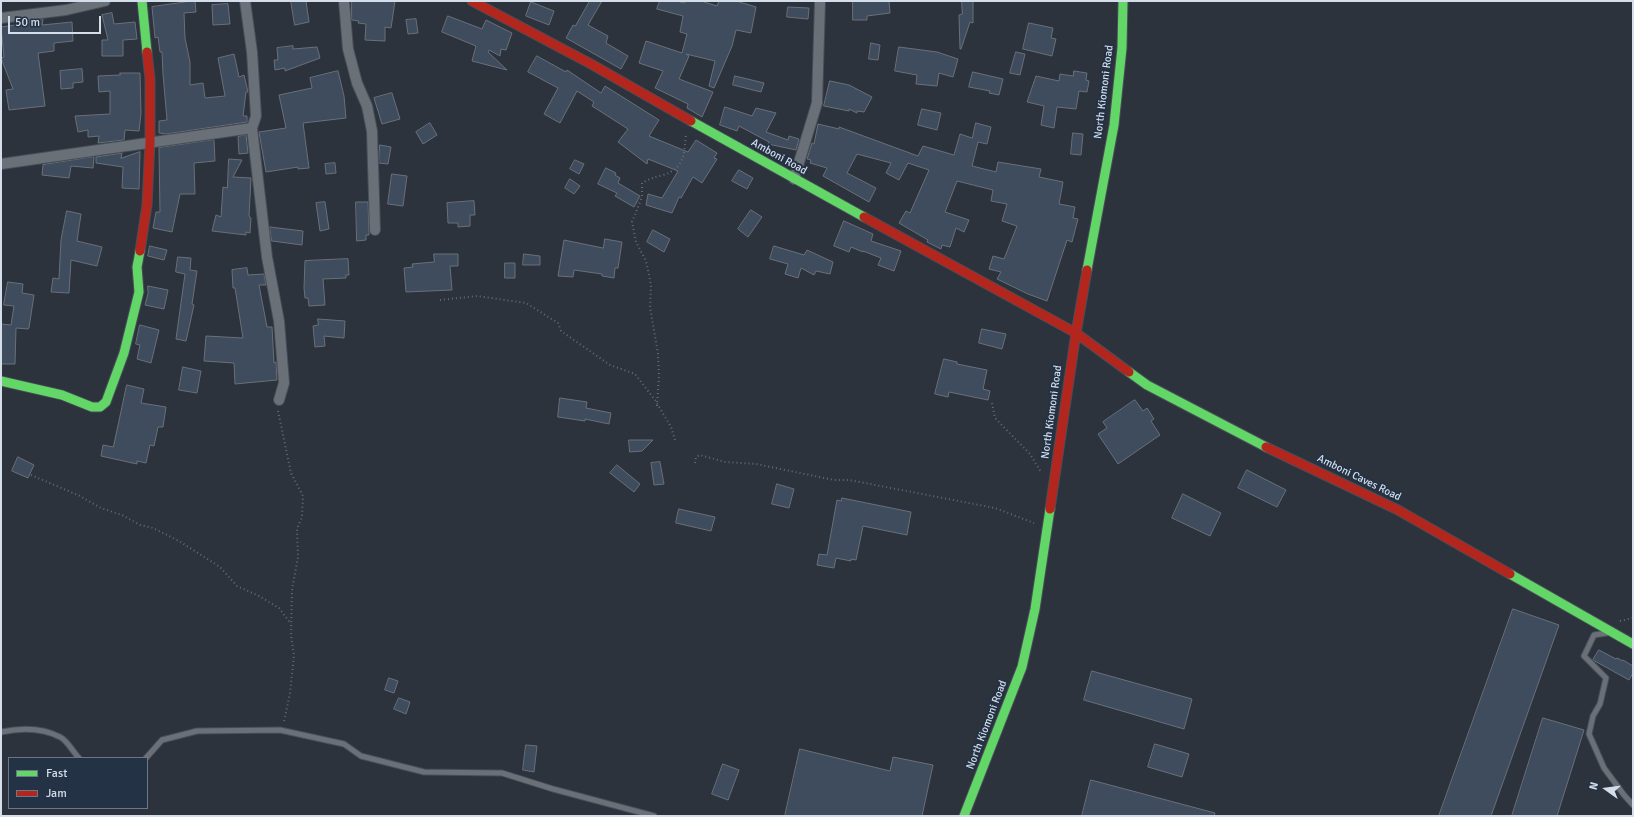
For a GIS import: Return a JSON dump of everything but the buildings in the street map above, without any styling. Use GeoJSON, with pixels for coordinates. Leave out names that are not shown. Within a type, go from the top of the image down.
{"type":"FeatureCollection","features":[{"type":"Feature","properties":{"kind":"street"},"geometry":{"type":"LineString","coordinates":[[1,18],[66,10],[105,1]]}},
{"type":"Feature","properties":{"kind":"street"},"geometry":{"type":"LineString","coordinates":[[1,381],[62,395],[92,407],[100,407],[106,402],[124,353],[139,292],[137,267],[147,205],[150,142],[150,79],[142,1]]}},
{"type":"Feature","properties":{"kind":"street"},"geometry":{"type":"LineString","coordinates":[[245,1],[252,52],[256,116],[252,128],[267,257],[279,320],[284,383],[279,400]]}},
{"type":"Feature","properties":{"kind":"street"},"geometry":{"type":"LineString","coordinates":[[344,1],[348,49],[357,83],[367,106],[372,131],[375,230]]}},
{"type":"Feature","properties":{"kind":"street","name":"Amboni Road"},"geometry":{"type":"LineString","coordinates":[[472,1],[591,64],[794,179],[1076,333]]}},
{"type":"Feature","properties":{"kind":"street"},"geometry":{"type":"LineString","coordinates":[[794,179],[817,103],[820,1]]}},
{"type":"Feature","properties":{"kind":"street","name":"North Kiomoni Road"},"geometry":{"type":"LineString","coordinates":[[964,816],[1022,667],[1035,609],[1076,333],[1114,125],[1122,48],[1123,1]]}},
{"type":"Feature","properties":{"kind":"street"},"geometry":{"type":"LineString","coordinates":[[1,164],[252,128]]}},
{"type":"Feature","properties":{"kind":"street","name":"Amboni Caves Road"},"geometry":{"type":"LineString","coordinates":[[1076,333],[1147,385],[1236,432],[1398,510],[1633,644]]}},
{"type":"Feature","properties":{"kind":"lane"},"geometry":{"type":"LineString","coordinates":[[1611,632],[1594,635],[1584,656],[1606,678],[1600,704],[1593,716],[1589,734],[1604,768],[1633,805]]}},
{"type":"Feature","properties":{"kind":"lane"},"geometry":{"type":"LineString","coordinates":[[1,732],[26,728],[61,737],[78,757]]}},
{"type":"Feature","properties":{"kind":"lane"},"geometry":{"type":"LineString","coordinates":[[147,757],[162,740],[196,730],[280,730],[344,744],[361,756],[424,772],[502,773],[553,789],[654,816]]}},
{"type":"Feature","properties":{"kind":"path"},"geometry":{"type":"LineString","coordinates":[[657,406],[659,369],[650,307],[651,285],[646,261],[636,242],[632,222],[642,197],[642,183],[651,178],[676,170],[682,162],[688,119]]}},
{"type":"Feature","properties":{"kind":"path"},"geometry":{"type":"LineString","coordinates":[[440,300],[477,296],[526,303],[558,323],[561,331],[610,365],[636,374],[655,400],[657,406],[671,427],[675,440]]}},
{"type":"Feature","properties":{"kind":"path"},"geometry":{"type":"LineString","coordinates":[[279,400],[278,412],[291,473],[303,496],[302,517],[298,530],[298,557],[292,590],[291,635],[294,656],[290,693],[285,719],[280,730]]}},
{"type":"Feature","properties":{"kind":"path"},"geometry":{"type":"LineString","coordinates":[[992,404],[995,418],[1030,454],[1053,489]]}},
{"type":"Feature","properties":{"kind":"path"},"geometry":{"type":"LineString","coordinates":[[696,463],[696,457],[700,455],[725,462],[756,464],[834,480],[849,480],[995,508],[1048,527]]}},
{"type":"Feature","properties":{"kind":"path"},"geometry":{"type":"LineString","coordinates":[[31,475],[80,496],[101,508],[122,515],[140,525],[153,528],[179,541],[220,567],[237,586],[259,596],[279,608],[291,625]]}},
{"type":"Feature","properties":{"kind":"traffic: fast"},"geometry":{"type":"LineString","coordinates":[[142,1],[147,52]]}},
{"type":"Feature","properties":{"kind":"traffic: fast"},"geometry":{"type":"LineString","coordinates":[[1087,270],[1114,125],[1122,48],[1123,1]]}},
{"type":"Feature","properties":{"kind":"traffic: fast"},"geometry":{"type":"LineString","coordinates":[[691,121],[864,217]]}},
{"type":"Feature","properties":{"kind":"traffic: fast"},"geometry":{"type":"LineString","coordinates":[[1,381],[62,395],[92,407],[100,407],[106,402],[124,353],[139,292],[137,267],[140,251]]}},
{"type":"Feature","properties":{"kind":"traffic: fast"},"geometry":{"type":"LineString","coordinates":[[1129,372],[1147,385],[1266,447]]}},
{"type":"Feature","properties":{"kind":"traffic: fast"},"geometry":{"type":"LineString","coordinates":[[964,816],[1022,667],[1035,609],[1050,509]]}},
{"type":"Feature","properties":{"kind":"traffic: fast"},"geometry":{"type":"LineString","coordinates":[[1510,574],[1633,644]]}},
{"type":"Feature","properties":{"kind":"traffic: jam"},"geometry":{"type":"LineString","coordinates":[[472,1],[591,64],[691,121]]}},
{"type":"Feature","properties":{"kind":"traffic: jam"},"geometry":{"type":"LineString","coordinates":[[140,251],[147,205],[150,142],[150,79],[147,52]]}},
{"type":"Feature","properties":{"kind":"traffic: jam"},"geometry":{"type":"LineString","coordinates":[[864,217],[1076,333],[1129,372]]}},
{"type":"Feature","properties":{"kind":"traffic: jam"},"geometry":{"type":"LineString","coordinates":[[1050,509],[1076,333],[1087,270]]}},
{"type":"Feature","properties":{"kind":"traffic: jam"},"geometry":{"type":"LineString","coordinates":[[1266,447],[1398,510],[1510,574]]}}]}
